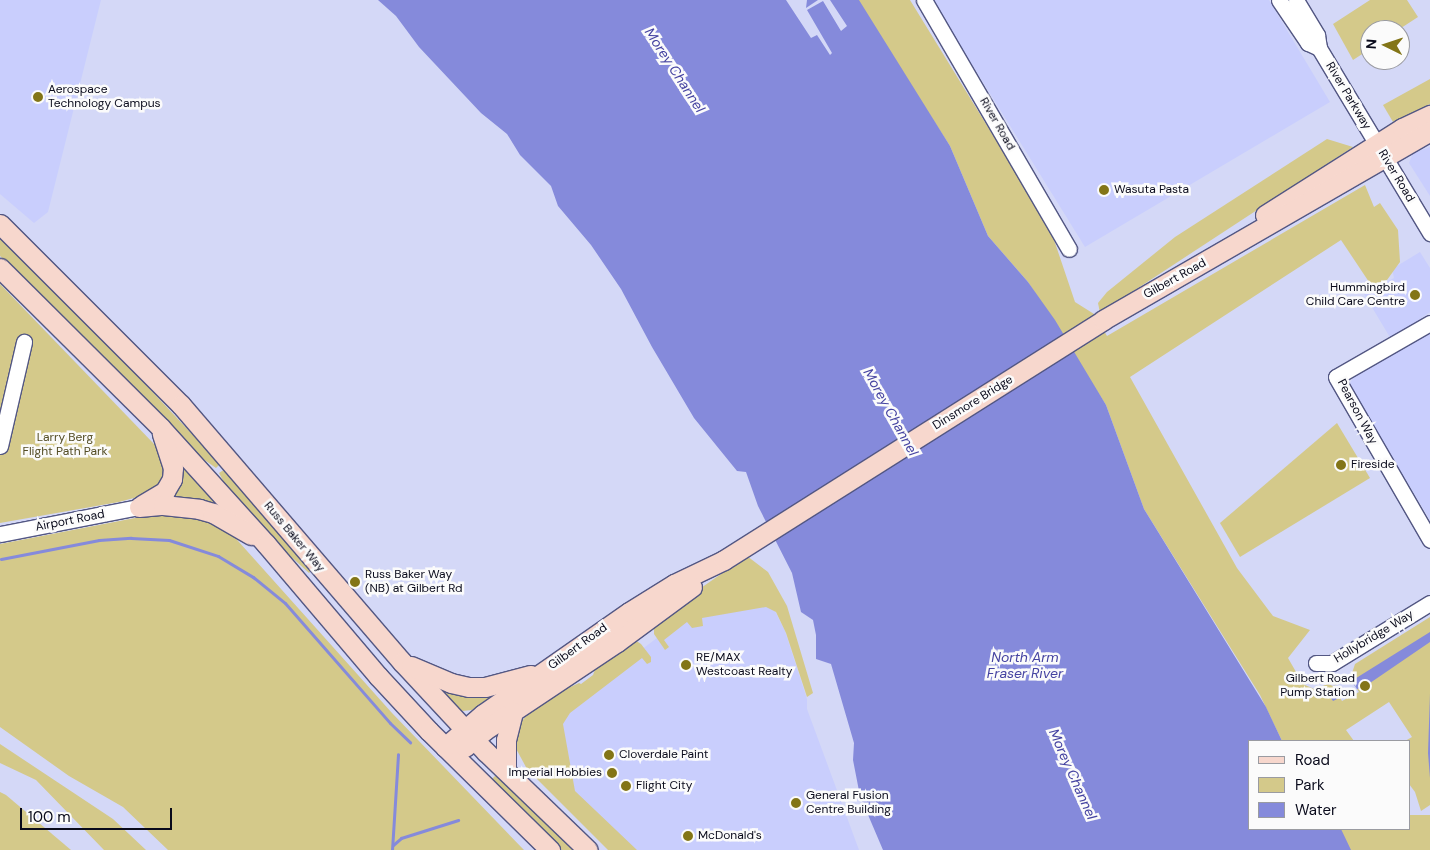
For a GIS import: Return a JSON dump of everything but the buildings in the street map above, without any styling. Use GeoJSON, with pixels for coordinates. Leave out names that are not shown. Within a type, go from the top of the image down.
{"type":"FeatureCollection","features":[{"type":"Feature","properties":{"kind":"main road","name":"Gilbert Road"},"geometry":{"type":"LineString","coordinates":[[1381,152],[1402,128],[1430,115]]}},
{"type":"Feature","properties":{"kind":"main road","name":"Gilbert Road"},"geometry":{"type":"LineString","coordinates":[[1139,299],[1381,152],[1430,131]]}},
{"type":"Feature","properties":{"kind":"main road","name":"Russ Baker Way"},"geometry":{"type":"LineString","coordinates":[[0,224],[181,405],[402,662],[469,734],[588,850]]}},
{"type":"Feature","properties":{"kind":"main road","name":"Russ Baker Way"},"geometry":{"type":"LineString","coordinates":[[0,268],[160,427],[266,544],[378,676],[450,752],[550,850]]}},
{"type":"Feature","properties":{"kind":"main road","name":"Dinsmore Bridge"},"geometry":{"type":"LineString","coordinates":[[726,559],[1139,299]]}},
{"type":"Feature","properties":{"kind":"main road"},"geometry":{"type":"LineString","coordinates":[[139,507],[165,491],[172,479],[173,468],[160,427]]}},
{"type":"Feature","properties":{"kind":"main road"},"geometry":{"type":"LineString","coordinates":[[139,507],[163,505],[199,509],[213,513],[266,544]]}},
{"type":"Feature","properties":{"kind":"main road","name":"Gilbert Road"},"geometry":{"type":"LineString","coordinates":[[450,752],[469,734],[482,714],[546,671],[607,626],[666,589],[700,570],[726,559]]}},
{"type":"Feature","properties":{"kind":"main road","name":"Gilbert Road"},"geometry":{"type":"LineString","coordinates":[[469,734],[513,712],[704,580],[726,559]]}},
{"type":"Feature","properties":{"kind":"main road"},"geometry":{"type":"LineString","coordinates":[[402,662],[451,683],[469,687],[499,684],[546,671]]}},
{"type":"Feature","properties":{"kind":"main road"},"geometry":{"type":"LineString","coordinates":[[506,770],[506,740],[513,712]]}},
{"type":"Feature","properties":{"kind":"street","name":"River Road"},"geometry":{"type":"LineString","coordinates":[[924,0],[1069,249]]}},
{"type":"Feature","properties":{"kind":"street","name":"River Parkway"},"geometry":{"type":"LineString","coordinates":[[1279,0],[1308,43],[1318,48]]}},
{"type":"Feature","properties":{"kind":"street","name":"River Parkway"},"geometry":{"type":"LineString","coordinates":[[1296,0],[1317,35],[1318,48],[1381,152]]}},
{"type":"Feature","properties":{"kind":"street","name":"River Road"},"geometry":{"type":"LineString","coordinates":[[1381,152],[1430,233]]}},
{"type":"Feature","properties":{"kind":"street","name":"Pearson Way"},"geometry":{"type":"LineString","coordinates":[[1430,323],[1336,377],[1430,540]]}},
{"type":"Feature","properties":{"kind":"street"},"geometry":{"type":"LineString","coordinates":[[1,441],[24,342]]}},
{"type":"Feature","properties":{"kind":"street"},"geometry":{"type":"LineString","coordinates":[[1,441],[16,428]]}},
{"type":"Feature","properties":{"kind":"street","name":"Airport Road"},"geometry":{"type":"LineString","coordinates":[[0,534],[139,507]]}},
{"type":"Feature","properties":{"kind":"street","name":"Hollybridge Way"},"geometry":{"type":"LineString","coordinates":[[1316,663],[1332,664],[1430,604]]}},
{"type":"Feature","properties":{"kind":"shaded area","name":"Aerospace Technology Campus"},"geometry":{"type":"Polygon","coordinates":[[[0,0],[101,0],[48,212],[34,223],[0,194],[0,0]]]}},
{"type":"Feature","properties":{"kind":"shaded area"},"geometry":{"type":"Polygon","coordinates":[[[932,0],[1269,0],[1330,102],[1085,247],[932,0]]]}},
{"type":"Feature","properties":{"kind":"shaded area"},"geometry":{"type":"Polygon","coordinates":[[[1430,147],[1430,196],[1409,163],[1413,153],[1430,147]]]}},
{"type":"Feature","properties":{"kind":"shaded area"},"geometry":{"type":"Polygon","coordinates":[[[1420,252],[1430,268],[1430,312],[1391,339],[1364,294],[1394,278],[1392,269],[1420,252]]]}},
{"type":"Feature","properties":{"kind":"shaded area"},"geometry":{"type":"Polygon","coordinates":[[[1430,332],[1430,520],[1406,480],[1398,472],[1350,383],[1353,378],[1430,332]]]}},
{"type":"Feature","properties":{"kind":"shaded area"},"geometry":{"type":"Polygon","coordinates":[[[771,603],[785,631],[807,699],[807,709],[859,850],[635,850],[563,782],[555,715],[686,616],[771,603]]]}},
{"type":"Feature","properties":{"kind":"green space"},"geometry":{"type":"Polygon","coordinates":[[[856,0],[910,0],[1050,228],[1075,302],[1094,314],[1107,336],[1365,185],[1374,207],[1380,203],[1398,230],[1400,262],[1387,280],[1371,285],[1341,240],[1130,377],[1237,568],[1273,616],[1310,630],[1288,658],[1303,684],[1314,689],[1328,684],[1333,686],[1352,673],[1355,664],[1430,617],[1430,805],[1421,811],[1415,792],[1410,785],[1410,740],[1407,740],[1412,737],[1389,702],[1346,730],[1353,740],[1282,740],[1260,695],[1144,509],[1106,405],[1028,282],[988,236],[950,146],[856,0]]]}},
{"type":"Feature","properties":{"kind":"green space"},"geometry":{"type":"Polygon","coordinates":[[[1370,0],[1407,0],[1418,17],[1410,22],[1410,20],[1360,20],[1360,55],[1353,60],[1333,24],[1370,0]]]}},
{"type":"Feature","properties":{"kind":"green space"},"geometry":{"type":"Polygon","coordinates":[[[1430,79],[1430,104],[1393,122],[1383,105],[1430,79]]]}},
{"type":"Feature","properties":{"kind":"green space"},"geometry":{"type":"Polygon","coordinates":[[[1327,139],[1353,147],[1100,313],[1098,303],[1107,292],[1175,237],[1327,139]]]}},
{"type":"Feature","properties":{"kind":"green space"},"geometry":{"type":"Polygon","coordinates":[[[0,238],[117,354],[220,464],[216,468],[196,454],[125,378],[0,256],[0,238]]]}},
{"type":"Feature","properties":{"kind":"green space","name":"Larry Berg Flight Path Park"},"geometry":{"type":"Polygon","coordinates":[[[0,284],[155,445],[162,456],[166,472],[152,493],[119,502],[0,523],[0,284]]]}},
{"type":"Feature","properties":{"kind":"green space"},"geometry":{"type":"Polygon","coordinates":[[[1337,423],[1370,478],[1240,557],[1220,523],[1337,423]]]}},
{"type":"Feature","properties":{"kind":"green space"},"geometry":{"type":"Polygon","coordinates":[[[183,466],[222,508],[172,499],[183,466]]]}},
{"type":"Feature","properties":{"kind":"green space"},"geometry":{"type":"Polygon","coordinates":[[[225,469],[311,571],[309,573],[254,523],[228,490],[219,473],[225,469]]]}},
{"type":"Feature","properties":{"kind":"green space"},"geometry":{"type":"Polygon","coordinates":[[[161,513],[210,519],[230,532],[392,713],[524,850],[168,850],[123,807],[69,776],[0,727],[0,544],[161,513]]]}},
{"type":"Feature","properties":{"kind":"green space"},"geometry":{"type":"Polygon","coordinates":[[[747,556],[768,572],[787,606],[813,693],[807,697],[786,633],[776,612],[766,607],[702,618],[703,626],[692,628],[687,622],[664,640],[669,647],[665,650],[654,634],[654,627],[662,615],[747,556]]]}},
{"type":"Feature","properties":{"kind":"green space"},"geometry":{"type":"Polygon","coordinates":[[[635,640],[641,644],[651,657],[651,662],[647,664],[642,658],[570,713],[563,724],[575,791],[637,850],[608,850],[527,769],[513,743],[516,728],[532,709],[566,689],[579,683],[581,684],[593,675],[596,667],[635,640]]]}},
{"type":"Feature","properties":{"kind":"green space"},"geometry":{"type":"Polygon","coordinates":[[[432,681],[496,693],[472,710],[463,711],[432,681]]]}},
{"type":"Feature","properties":{"kind":"green space"},"geometry":{"type":"Polygon","coordinates":[[[0,744],[113,819],[146,850],[104,850],[36,780],[0,763],[0,744]]]}},
{"type":"Feature","properties":{"kind":"green space"},"geometry":{"type":"Polygon","coordinates":[[[498,773],[576,850],[562,850],[503,793],[492,779],[498,773]]]}},
{"type":"Feature","properties":{"kind":"green space"},"geometry":{"type":"Polygon","coordinates":[[[0,792],[6,795],[71,850],[0,850],[0,792]]]}},
{"type":"Feature","properties":{"kind":"green space"},"geometry":{"type":"Polygon","coordinates":[[[1410,815],[1430,815],[1430,850],[1330,850],[1321,830],[1410,830],[1410,815]]]}},
{"type":"Feature","properties":{"kind":"water","name":"North Arm Fraser River"},"geometry":{"type":"Polygon","coordinates":[[[378,0],[859,0],[950,146],[988,236],[1028,282],[1055,320],[1106,405],[1144,509],[1266,707],[1282,740],[1248,740],[1248,830],[1341,830],[1351,850],[883,850],[860,796],[853,760],[854,743],[831,664],[816,659],[816,635],[813,620],[801,612],[792,573],[758,506],[746,472],[737,471],[694,418],[652,347],[621,289],[591,245],[558,206],[551,186],[520,155],[507,134],[481,113],[419,47],[396,16],[378,0]]]}},
{"type":"Feature","properties":{"kind":"water"},"geometry":{"type":"Polygon","coordinates":[[[1430,632],[1430,642],[1370,683],[1333,701],[1327,692],[1353,680],[1430,632]]]}},
{"type":"Feature","properties":{"kind":"water"},"geometry":{"type":"Polygon","coordinates":[[[1430,694],[1430,778],[1428,753],[1430,694]]]}},
{"type":"Feature","properties":{"kind":"pier"},"geometry":{"type":"Polygon","coordinates":[[[786,0],[807,0],[806,8],[818,0],[830,0],[847,26],[841,31],[823,1],[807,10],[832,53],[830,55],[817,35],[811,38],[786,0]]]}},
{"type":"Feature","properties":{"kind":"pier"},"geometry":{"type":"Polygon","coordinates":[[[1350,679],[1359,692],[1342,701],[1333,686],[1350,679]]]}},
{"type":"Feature","properties":{"kind":"waterway"},"geometry":{"type":"LineString","coordinates":[[1,559],[99,540],[131,538],[169,540],[218,556],[253,577],[285,603],[390,723],[410,742]]}},
{"type":"Feature","properties":{"kind":"waterway"},"geometry":{"type":"LineString","coordinates":[[392,850],[398,754]]}},
{"type":"Feature","properties":{"kind":"waterway"},"geometry":{"type":"LineString","coordinates":[[393,845],[401,838],[458,820]]}},
{"type":"Feature","properties":{"kind":"place","name":"Aerospace Technology Campus"},"geometry":{"type":"Point","coordinates":[38,97]}},
{"type":"Feature","properties":{"kind":"place","name":"Wasuta Pasta"},"geometry":{"type":"Point","coordinates":[1104,190]}},
{"type":"Feature","properties":{"kind":"place","name":"Hummingbird Child Care Centre"},"geometry":{"type":"Point","coordinates":[1415,295]}},
{"type":"Feature","properties":{"kind":"place","name":"Fireside"},"geometry":{"type":"Point","coordinates":[1341,465]}},
{"type":"Feature","properties":{"kind":"place","name":"Russ Baker Way (NB) at Gilbert Rd"},"geometry":{"type":"Point","coordinates":[355,582]}},
{"type":"Feature","properties":{"kind":"place","name":"RE/MAX Westcoast Realty"},"geometry":{"type":"Point","coordinates":[686,665]}},
{"type":"Feature","properties":{"kind":"place","name":"Gilbert Road Pump Station"},"geometry":{"type":"Point","coordinates":[1365,686]}},
{"type":"Feature","properties":{"kind":"place","name":"Cloverdale Paint"},"geometry":{"type":"Point","coordinates":[609,755]}},
{"type":"Feature","properties":{"kind":"place","name":"Imperial Hobbies"},"geometry":{"type":"Point","coordinates":[612,773]}},
{"type":"Feature","properties":{"kind":"place","name":"Flight City"},"geometry":{"type":"Point","coordinates":[626,786]}},
{"type":"Feature","properties":{"kind":"place","name":"General Fusion Centre Building"},"geometry":{"type":"Point","coordinates":[796,803]}},
{"type":"Feature","properties":{"kind":"place","name":"McDonald's"},"geometry":{"type":"Point","coordinates":[688,836]}},
{"type":"Feature","properties":{"kind":"water label","name":"Morey Channel"},"geometry":{"type":"Point","coordinates":[675,70]}},
{"type":"Feature","properties":{"kind":"water label","name":"Morey Channel"},"geometry":{"type":"Point","coordinates":[891,412]}},
{"type":"Feature","properties":{"kind":"water label","name":"Morey Channel"},"geometry":{"type":"Point","coordinates":[1073,774]}}]}
